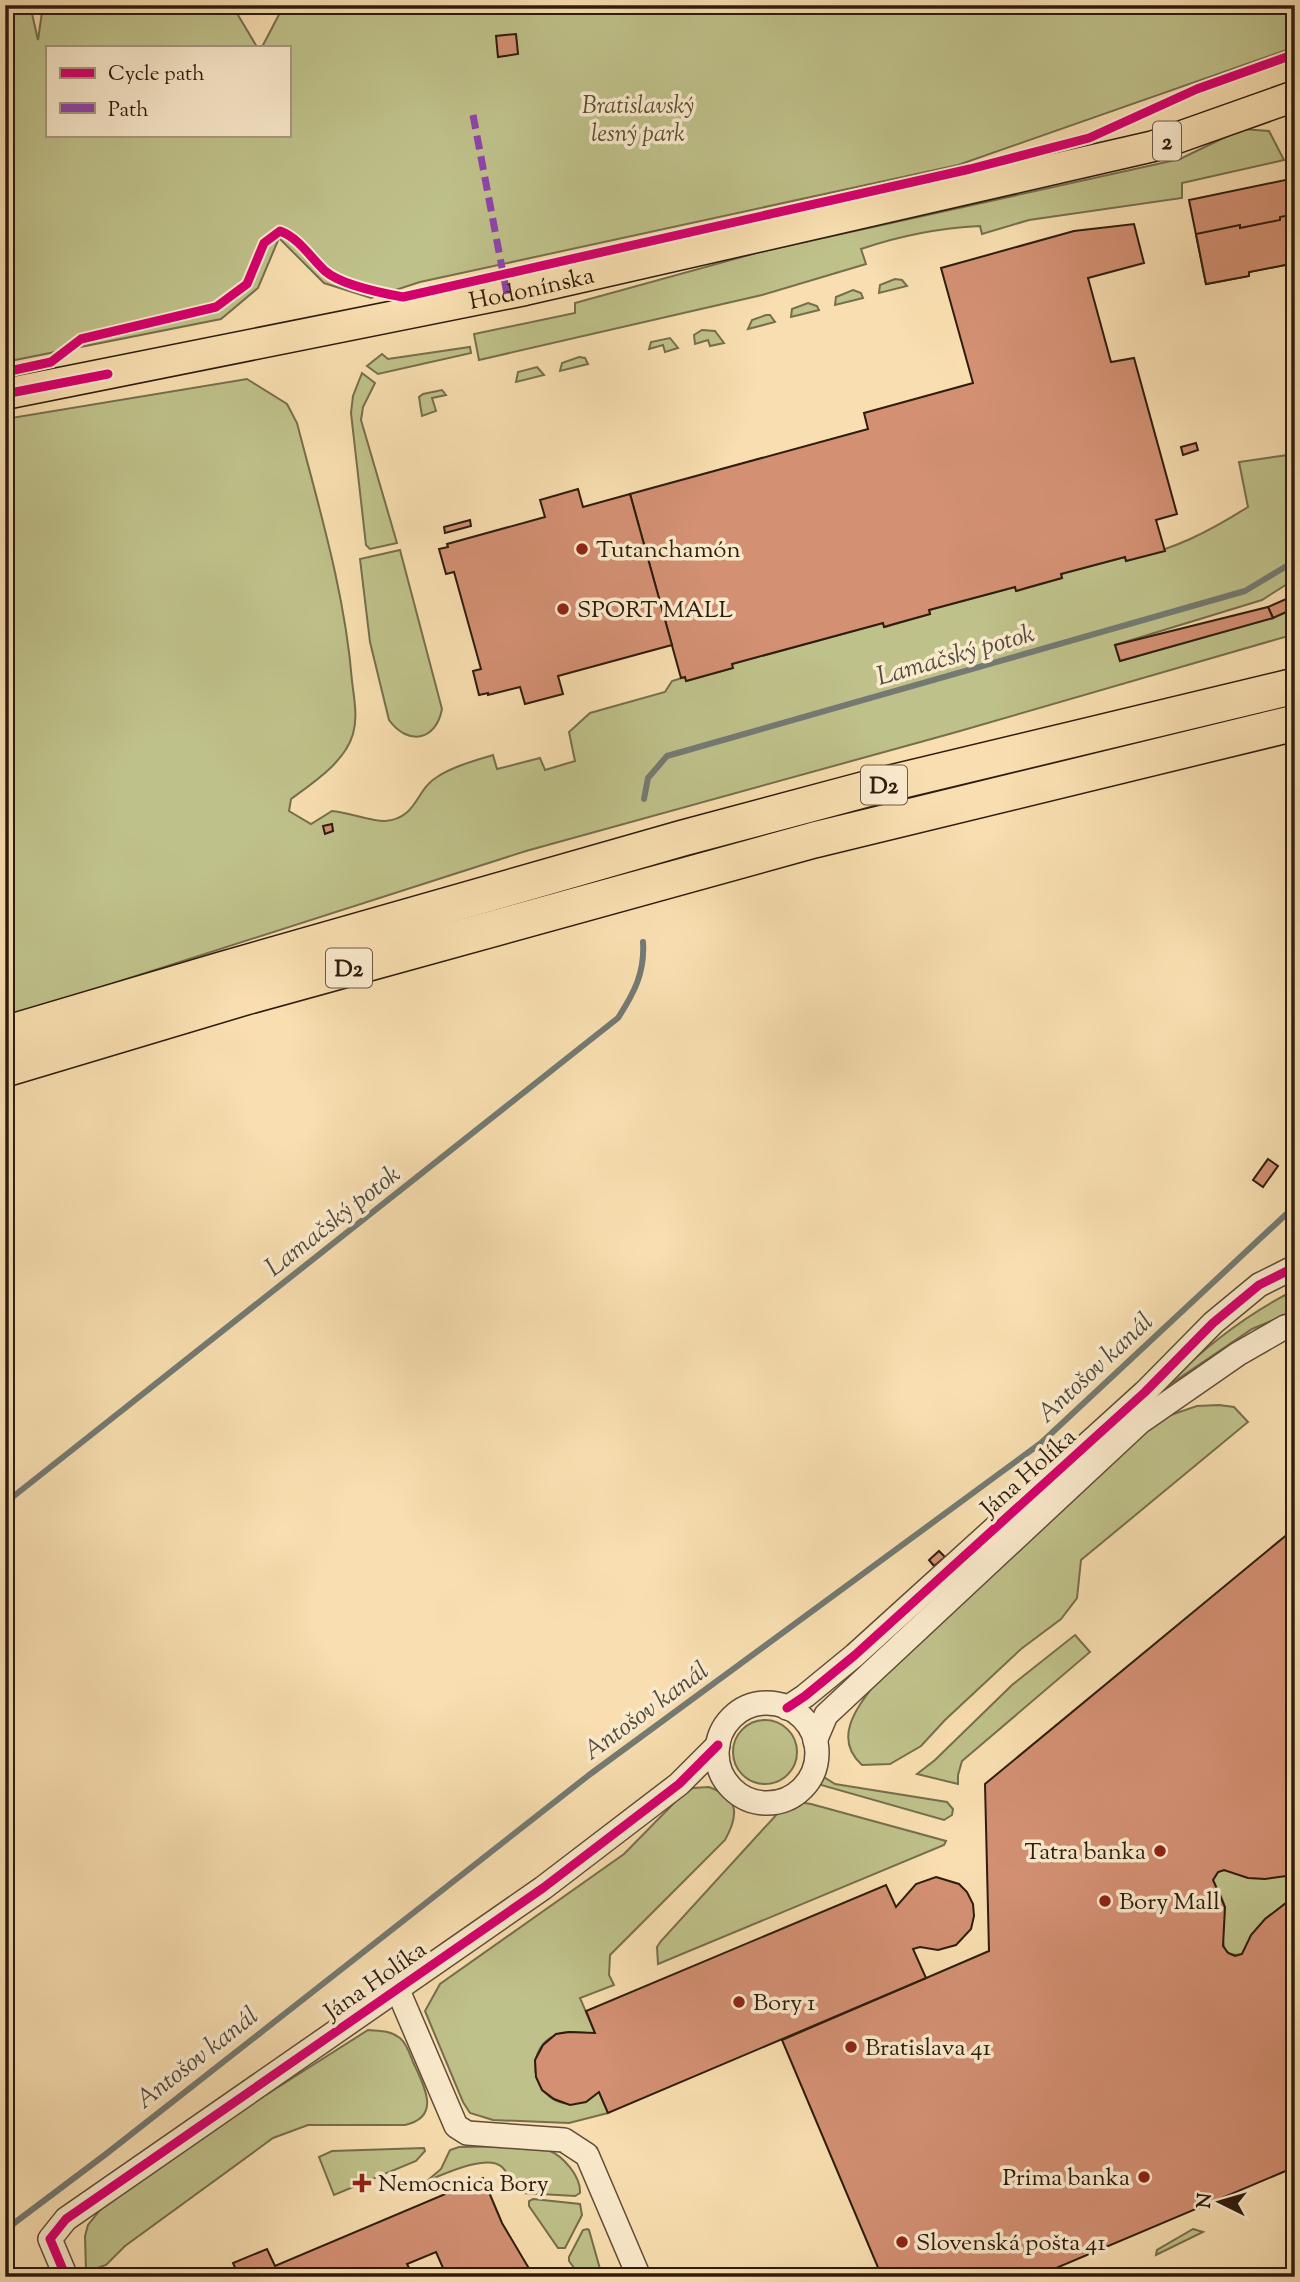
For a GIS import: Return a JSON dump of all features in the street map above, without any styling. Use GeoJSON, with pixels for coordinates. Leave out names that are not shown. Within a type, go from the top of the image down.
{"type":"FeatureCollection","features":[{"type":"Feature","properties":{"kind":"highway"},"geometry":{"type":"LineString","coordinates":[[1253,696],[1295,673]]}},
{"type":"Feature","properties":{"kind":"highway","name":"D2"},"geometry":{"type":"LineString","coordinates":[[5,1034],[683,838],[870,788],[1295,686]]}},
{"type":"Feature","properties":{"kind":"highway","name":"D2"},"geometry":{"type":"LineString","coordinates":[[5,1069],[242,998],[720,865],[1295,723]]}},
{"type":"Feature","properties":{"kind":"highway"},"geometry":{"type":"LineString","coordinates":[[1220,741],[1276,747],[1295,745]]}},
{"type":"Feature","properties":{"kind":"main road","name":"Hodonínska"},"geometry":{"type":"LineString","coordinates":[[1054,169],[1180,116],[1295,76]]}},
{"type":"Feature","properties":{"kind":"main road","name":"Hodonínska"},"geometry":{"type":"LineString","coordinates":[[5,394],[525,290],[1154,146],[1295,96]]}},
{"type":"Feature","properties":{"kind":"street","name":"Jána Holíka"},"geometry":{"type":"LineString","coordinates":[[787,1708],[806,1696],[875,1637],[1145,1392],[1213,1323],[1259,1284],[1295,1267]]}},
{"type":"Feature","properties":{"kind":"street","name":"Jána Holíka"},"geometry":{"type":"LineString","coordinates":[[815,1741],[826,1715],[1140,1422],[1238,1354],[1285,1326],[1295,1324]]}},
{"type":"Feature","properties":{"kind":"street"},"geometry":{"type":"LineString","coordinates":[[768,1703],[787,1708],[807,1724],[815,1741],[816,1761],[802,1790],[776,1802],[759,1803],[740,1796],[726,1782],[718,1765],[718,1745],[729,1720],[747,1707],[768,1703]]}},
{"type":"Feature","properties":{"kind":"street","name":"Jána Holíka"},"geometry":{"type":"LineString","coordinates":[[66,2277],[50,2239],[66,2219],[543,1888],[680,1784],[718,1745]]}},
{"type":"Feature","properties":{"kind":"street"},"geometry":{"type":"LineString","coordinates":[[680,1784],[704,1779],[726,1782]]}},
{"type":"Feature","properties":{"kind":"street"},"geometry":{"type":"LineString","coordinates":[[397,1988],[456,2126],[467,2133],[564,2140],[587,2155],[639,2277]]}},
{"type":"Feature","properties":{"kind":"green space","name":"Bratislavský lesný park"},"geometry":{"type":"Polygon","coordinates":[[[5,5],[30,5],[38,40],[43,5],[232,5],[256,46],[46,46],[46,136],[290,136],[290,46],[263,46],[284,5],[1295,5],[1295,47],[958,165],[420,282],[371,298],[324,283],[279,238],[258,288],[221,319],[5,362],[5,5]]]}},
{"type":"Feature","properties":{"kind":"green space"},"geometry":{"type":"Polygon","coordinates":[[[1242,129],[1269,131],[1284,160],[1182,183],[1182,198],[1029,220],[982,234],[980,226],[890,240],[861,249],[866,264],[762,295],[479,360],[474,334],[575,313],[575,303],[760,252],[1180,159],[1242,129]]]}},
{"type":"Feature","properties":{"kind":"green space"},"geometry":{"type":"Polygon","coordinates":[[[895,279],[902,280],[907,286],[879,293],[880,285],[895,279]]]}},
{"type":"Feature","properties":{"kind":"green space"},"geometry":{"type":"Polygon","coordinates":[[[853,290],[861,293],[863,298],[835,305],[836,297],[853,290]]]}},
{"type":"Feature","properties":{"kind":"green space"},"geometry":{"type":"Polygon","coordinates":[[[808,303],[817,306],[819,310],[791,317],[792,309],[808,303]]]}},
{"type":"Feature","properties":{"kind":"green space"},"geometry":{"type":"Polygon","coordinates":[[[770,315],[775,322],[748,329],[752,320],[770,315]]]}},
{"type":"Feature","properties":{"kind":"green space"},"geometry":{"type":"Polygon","coordinates":[[[702,330],[715,331],[724,343],[710,346],[708,340],[695,344],[694,335],[702,330]]]}},
{"type":"Feature","properties":{"kind":"green space"},"geometry":{"type":"Polygon","coordinates":[[[670,338],[678,348],[665,352],[663,345],[649,349],[651,342],[670,338]]]}},
{"type":"Feature","properties":{"kind":"green space"},"geometry":{"type":"Polygon","coordinates":[[[470,347],[471,353],[378,374],[367,366],[382,354],[388,359],[470,347]]]}},
{"type":"Feature","properties":{"kind":"green space"},"geometry":{"type":"Polygon","coordinates":[[[579,357],[585,358],[588,364],[560,371],[562,363],[579,357]]]}},
{"type":"Feature","properties":{"kind":"green space"},"geometry":{"type":"Polygon","coordinates":[[[537,367],[544,375],[516,382],[518,372],[537,367]]]}},
{"type":"Feature","properties":{"kind":"green space"},"geometry":{"type":"Polygon","coordinates":[[[362,373],[375,383],[363,407],[361,420],[397,543],[370,549],[366,545],[351,413],[353,396],[362,373]]]}},
{"type":"Feature","properties":{"kind":"green space"},"geometry":{"type":"Polygon","coordinates":[[[247,379],[287,404],[297,423],[330,551],[349,648],[355,708],[353,734],[336,763],[291,799],[289,811],[311,824],[332,811],[380,821],[396,819],[410,809],[430,782],[437,777],[493,755],[497,769],[540,758],[545,770],[575,761],[569,732],[590,713],[665,692],[672,681],[685,677],[687,681],[732,668],[732,664],[883,623],[885,627],[930,614],[929,610],[1015,587],[1017,591],[1062,578],[1061,574],[1160,551],[1204,533],[1248,507],[1239,462],[1295,454],[1295,579],[1262,600],[1115,645],[1120,661],[1273,618],[1295,608],[1295,634],[953,733],[526,851],[5,1018],[5,419],[247,379]]]}},
{"type":"Feature","properties":{"kind":"green space"},"geometry":{"type":"Polygon","coordinates":[[[442,390],[446,395],[432,398],[436,411],[422,416],[419,397],[442,390]]]}},
{"type":"Feature","properties":{"kind":"green space"},"geometry":{"type":"Polygon","coordinates":[[[400,550],[442,709],[434,728],[420,736],[404,734],[389,720],[370,642],[360,559],[400,550]]]}},
{"type":"Feature","properties":{"kind":"green space"},"geometry":{"type":"Polygon","coordinates":[[[1295,1290],[1295,1311],[1252,1329],[1167,1384],[1227,1332],[1260,1309],[1295,1290]]]}},
{"type":"Feature","properties":{"kind":"green space"},"geometry":{"type":"Polygon","coordinates":[[[1197,1406],[1234,1407],[1248,1422],[1081,1560],[1077,1598],[1061,1619],[1021,1649],[921,1746],[890,1764],[862,1765],[853,1754],[849,1731],[858,1709],[880,1677],[1159,1419],[1197,1406]]]}},
{"type":"Feature","properties":{"kind":"green space"},"geometry":{"type":"Polygon","coordinates":[[[1075,1635],[1090,1652],[962,1761],[958,1784],[917,1774],[1012,1685],[1075,1635]]]}},
{"type":"Feature","properties":{"kind":"green space"},"geometry":{"type":"Polygon","coordinates":[[[765,1720],[783,1726],[791,1734],[797,1752],[791,1770],[783,1778],[765,1784],[747,1778],[739,1770],[733,1752],[739,1734],[747,1726],[765,1720]]]}},
{"type":"Feature","properties":{"kind":"green space"},"geometry":{"type":"Polygon","coordinates":[[[819,1774],[835,1784],[947,1802],[953,1809],[952,1815],[944,1820],[814,1783],[819,1774]]]}},
{"type":"Feature","properties":{"kind":"green space"},"geometry":{"type":"Polygon","coordinates":[[[709,1787],[726,1796],[734,1807],[733,1822],[725,1840],[610,1955],[609,1975],[614,1985],[580,1998],[595,2033],[558,2034],[544,2044],[537,2057],[536,2072],[540,2085],[550,2097],[563,2103],[580,2102],[599,2092],[608,2113],[569,2123],[493,2120],[470,2113],[425,2011],[440,1984],[624,1854],[678,1799],[693,1788],[709,1787]]]}},
{"type":"Feature","properties":{"kind":"green space"},"geometry":{"type":"Polygon","coordinates":[[[798,1802],[946,1841],[944,1845],[658,1964],[657,1947],[661,1941],[778,1813],[798,1802]]]}},
{"type":"Feature","properties":{"kind":"green space"},"geometry":{"type":"Polygon","coordinates":[[[1224,1870],[1286,1876],[1295,1880],[1295,1896],[1264,1922],[1242,1954],[1233,1955],[1227,1952],[1224,1946],[1224,1906],[1213,1880],[1218,1872],[1224,1870]]]}},
{"type":"Feature","properties":{"kind":"green space"},"geometry":{"type":"Polygon","coordinates":[[[368,2030],[384,2031],[405,2043],[425,2090],[427,2108],[423,2115],[405,2125],[308,2125],[273,2138],[125,2246],[106,2265],[86,2272],[85,2236],[88,2225],[100,2210],[168,2157],[368,2030]]]}},
{"type":"Feature","properties":{"kind":"green space"},"geometry":{"type":"Polygon","coordinates":[[[520,2146],[545,2149],[554,2153],[570,2167],[578,2180],[580,2193],[575,2196],[523,2193],[502,2167],[486,2162],[464,2166],[427,2181],[441,2169],[450,2150],[459,2147],[520,2146]]]}},
{"type":"Feature","properties":{"kind":"green space"},"geometry":{"type":"Polygon","coordinates":[[[424,2148],[425,2151],[416,2161],[334,2195],[319,2157],[332,2151],[424,2148]]]}},
{"type":"Feature","properties":{"kind":"green space"},"geometry":{"type":"Polygon","coordinates":[[[533,2199],[580,2204],[582,2215],[565,2248],[558,2248],[529,2206],[529,2201],[533,2199]]]}},
{"type":"Feature","properties":{"kind":"green space"},"geometry":{"type":"Polygon","coordinates":[[[587,2229],[600,2269],[597,2275],[580,2276],[569,2257],[583,2230],[587,2229]]]}},
{"type":"Feature","properties":{"kind":"green space"},"geometry":{"type":"Polygon","coordinates":[[[1193,2229],[1203,2232],[1156,2255],[1157,2250],[1193,2229]]]}},
{"type":"Feature","properties":{"kind":"building"},"geometry":{"type":"Polygon","coordinates":[[[516,34],[518,54],[498,57],[496,36],[516,34]]]}},
{"type":"Feature","properties":{"kind":"building"},"geometry":{"type":"Polygon","coordinates":[[[1295,178],[1295,266],[1290,267],[1290,264],[1249,272],[1249,276],[1206,284],[1189,200],[1295,178]]]}},
{"type":"Feature","properties":{"kind":"building"},"geometry":{"type":"Polygon","coordinates":[[[1295,214],[1295,266],[1290,267],[1290,264],[1249,272],[1249,276],[1206,284],[1196,234],[1280,220],[1280,217],[1295,214]]]}},
{"type":"Feature","properties":{"kind":"building"},"geometry":{"type":"Polygon","coordinates":[[[1134,224],[1144,263],[1088,278],[1111,362],[1134,358],[1177,514],[1156,520],[1165,551],[1126,561],[1125,557],[1061,574],[1062,578],[1016,591],[1015,587],[929,610],[930,614],[884,627],[883,623],[732,664],[733,668],[686,681],[685,677],[681,678],[630,494],[868,429],[864,413],[973,383],[941,268],[1074,231],[1134,224]]]}},
{"type":"Feature","properties":{"kind":"building"},"geometry":{"type":"Polygon","coordinates":[[[1196,443],[1198,450],[1183,455],[1181,447],[1196,443]]]}},
{"type":"Feature","properties":{"kind":"building","name":"SPORT MALL"},"geometry":{"type":"Polygon","coordinates":[[[578,489],[583,507],[630,494],[672,645],[558,676],[563,694],[525,704],[520,687],[479,695],[473,671],[481,669],[454,572],[446,574],[439,549],[448,547],[447,544],[545,517],[540,500],[578,489]]]}},
{"type":"Feature","properties":{"kind":"building"},"geometry":{"type":"Polygon","coordinates":[[[470,520],[471,526],[445,533],[444,527],[470,520]]]}},
{"type":"Feature","properties":{"kind":"building"},"geometry":{"type":"Polygon","coordinates":[[[1295,595],[1295,608],[1273,618],[1268,607],[1295,595]]]}},
{"type":"Feature","properties":{"kind":"building"},"geometry":{"type":"Polygon","coordinates":[[[1268,607],[1273,618],[1120,661],[1115,645],[1268,607]]]}},
{"type":"Feature","properties":{"kind":"building"},"geometry":{"type":"Polygon","coordinates":[[[332,824],[333,831],[325,834],[323,826],[332,824]]]}},
{"type":"Feature","properties":{"kind":"building"},"geometry":{"type":"Polygon","coordinates":[[[1268,1159],[1278,1166],[1263,1187],[1253,1180],[1268,1159]]]}},
{"type":"Feature","properties":{"kind":"building","name":"Bory Mall"},"geometry":{"type":"Polygon","coordinates":[[[1295,1528],[1295,1880],[1286,1876],[1248,1878],[1224,1870],[1218,1872],[1213,1880],[1225,1907],[1223,1946],[1228,1953],[1235,1956],[1242,1954],[1251,1935],[1265,1919],[1295,1896],[1295,2167],[1035,2277],[882,2277],[782,2040],[989,1951],[985,1784],[1295,1528]]]}},
{"type":"Feature","properties":{"kind":"building"},"geometry":{"type":"Polygon","coordinates":[[[939,1551],[945,1557],[934,1566],[929,1560],[939,1551]]]}},
{"type":"Feature","properties":{"kind":"building","name":"Bory 1"},"geometry":{"type":"Polygon","coordinates":[[[936,1877],[959,1884],[967,1892],[973,1904],[974,1916],[971,1929],[956,1945],[938,1950],[920,1947],[913,1949],[926,1978],[608,2113],[599,2092],[586,2102],[570,2105],[554,2099],[542,2090],[536,2077],[535,2060],[543,2045],[556,2034],[595,2033],[586,2011],[886,1885],[896,1907],[916,1884],[936,1877]]]}},
{"type":"Feature","properties":{"kind":"building"},"geometry":{"type":"Polygon","coordinates":[[[483,2178],[502,2223],[534,2277],[447,2277],[436,2252],[407,2264],[414,2277],[239,2277],[233,2263],[267,2249],[275,2266],[483,2178]]]}},
{"type":"Feature","properties":{"kind":"waterway","name":"Lamačský potok"},"geometry":{"type":"LineString","coordinates":[[644,799],[648,778],[667,756],[1245,591],[1295,561]]}},
{"type":"Feature","properties":{"kind":"waterway","name":"Lamačský potok"},"geometry":{"type":"LineString","coordinates":[[5,1503],[618,1018],[637,982],[642,963],[643,942]]}},
{"type":"Feature","properties":{"kind":"waterway","name":"Antošov kanál"},"geometry":{"type":"LineString","coordinates":[[5,2230],[106,2154],[589,1775],[1041,1443],[1295,1206]]}},
{"type":"Feature","properties":{"kind":"marked path"},"geometry":{"type":"LineString","coordinates":[[473,115],[507,294]]}},
{"type":"Feature","properties":{"kind":"cycle path"},"geometry":{"type":"LineString","coordinates":[[5,372],[51,362],[81,339],[216,307],[247,284],[264,243],[280,231],[299,243],[332,276],[362,288],[403,297],[970,169],[1089,138],[1197,89],[1295,54]]}},
{"type":"Feature","properties":{"kind":"cycle path"},"geometry":{"type":"LineString","coordinates":[[5,394],[108,374]]}},
{"type":"Feature","properties":{"kind":"cycle path"},"geometry":{"type":"LineString","coordinates":[[787,1708],[855,1655],[1145,1392],[1213,1323],[1259,1285],[1295,1267]]}},
{"type":"Feature","properties":{"kind":"cycle path"},"geometry":{"type":"LineString","coordinates":[[66,2277],[50,2239],[66,2219],[543,1888],[679,1784],[718,1745]]}},
{"type":"Feature","properties":{"kind":"place","name":"Tutanchamón"},"geometry":{"type":"Point","coordinates":[582,549]}},
{"type":"Feature","properties":{"kind":"place","name":"SPORT MALL"},"geometry":{"type":"Point","coordinates":[563,609]}},
{"type":"Feature","properties":{"kind":"place","name":"Tatra banka"},"geometry":{"type":"Point","coordinates":[1160,1851]}},
{"type":"Feature","properties":{"kind":"place","name":"Bory Mall"},"geometry":{"type":"Point","coordinates":[1105,1901]}},
{"type":"Feature","properties":{"kind":"place","name":"Bory 1"},"geometry":{"type":"Point","coordinates":[739,2002]}},
{"type":"Feature","properties":{"kind":"place","name":"Bratislava 41"},"geometry":{"type":"Point","coordinates":[851,2047]}},
{"type":"Feature","properties":{"kind":"place","name":"Prima banka"},"geometry":{"type":"Point","coordinates":[1144,2177]}},
{"type":"Feature","properties":{"kind":"place","name":"Nemocnica Bory"},"geometry":{"type":"Point","coordinates":[362,2183]}},
{"type":"Feature","properties":{"kind":"place","name":"Slovenská pošta 41"},"geometry":{"type":"Point","coordinates":[902,2242]}}]}
